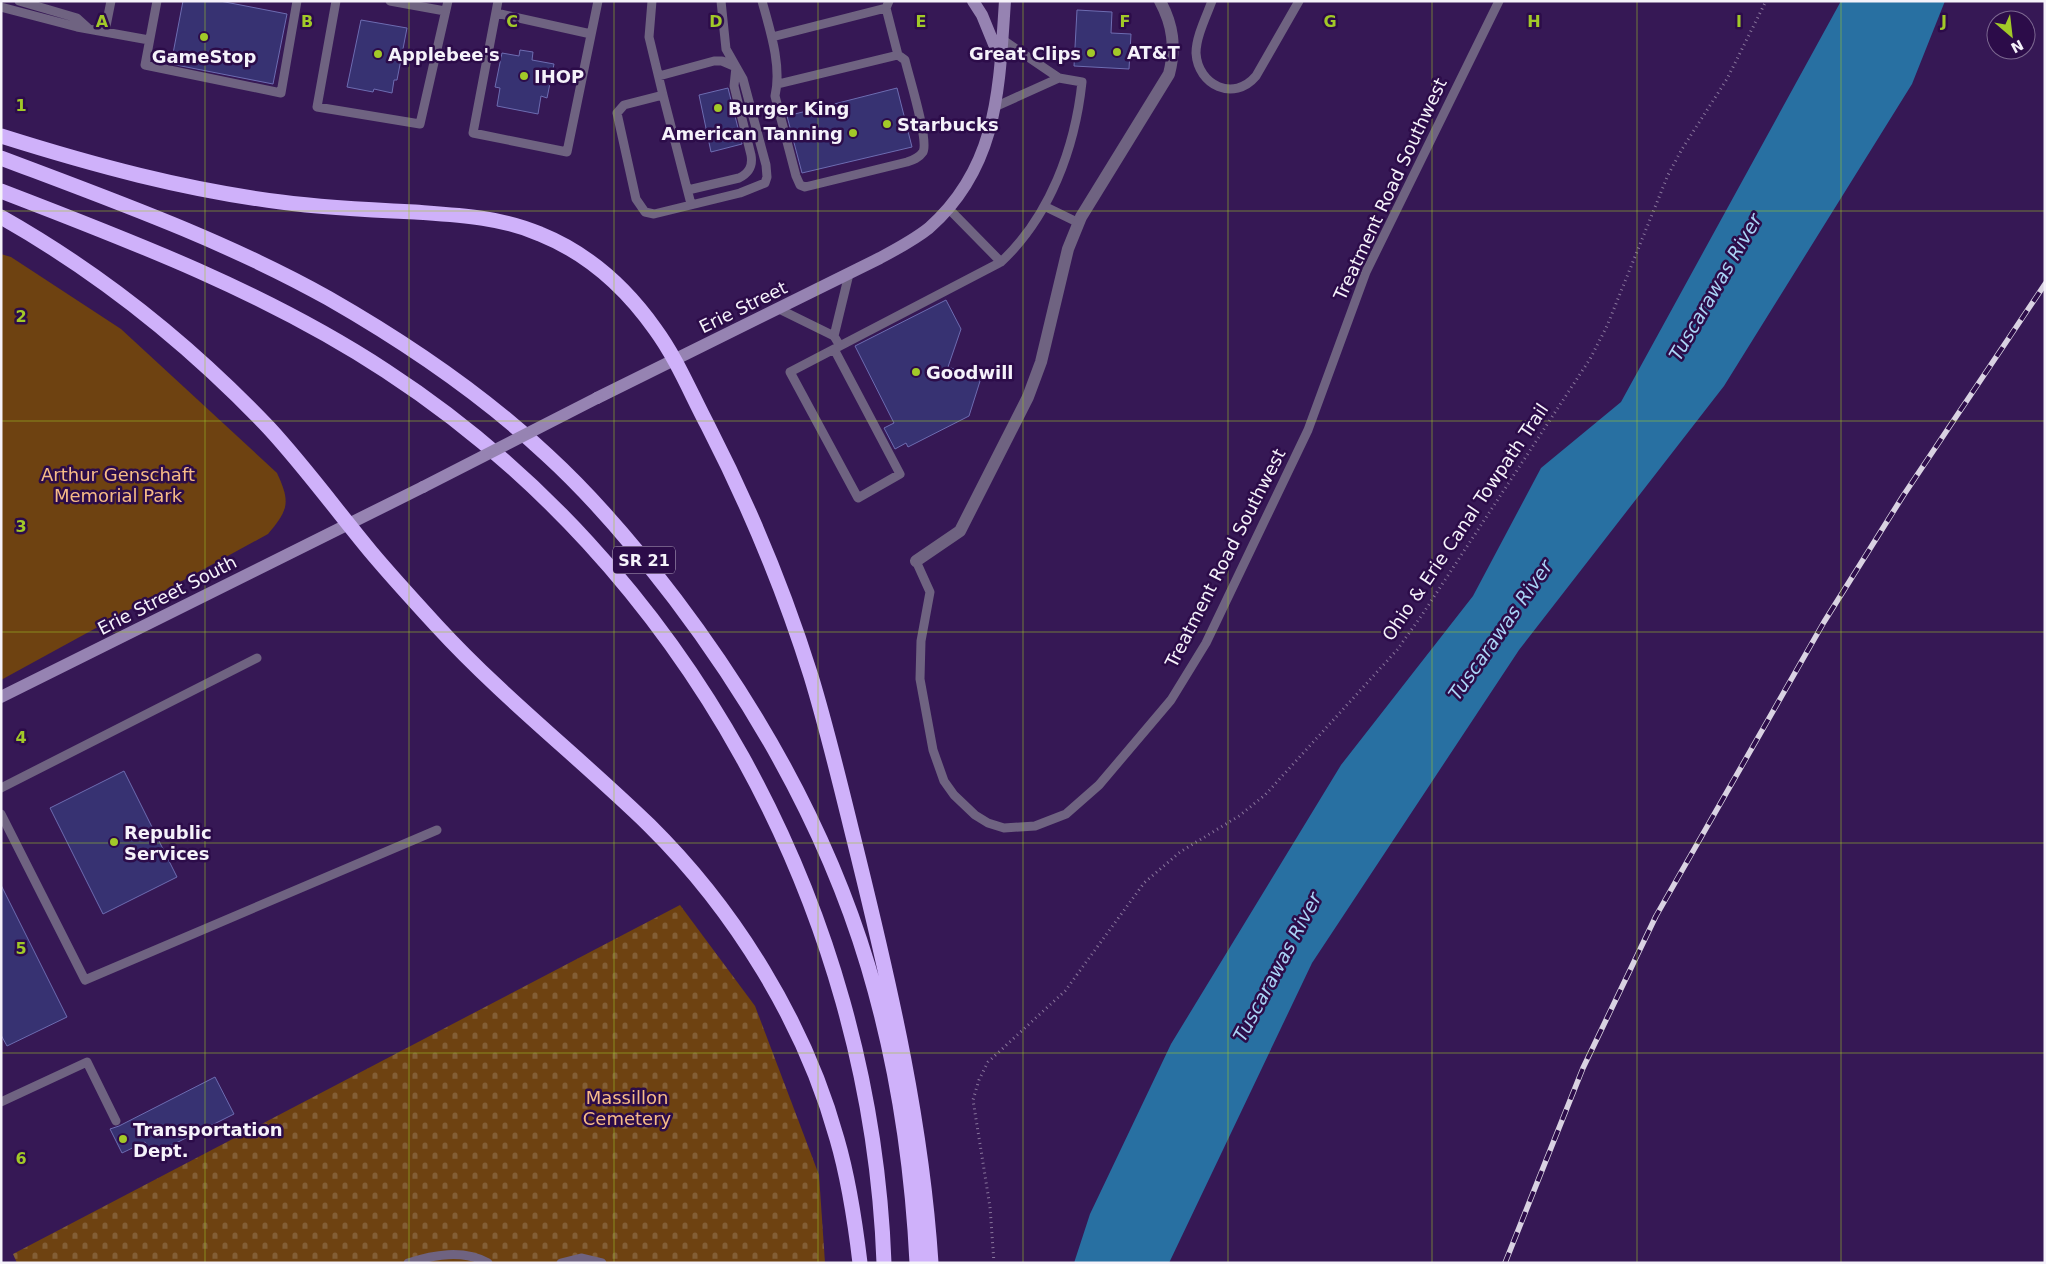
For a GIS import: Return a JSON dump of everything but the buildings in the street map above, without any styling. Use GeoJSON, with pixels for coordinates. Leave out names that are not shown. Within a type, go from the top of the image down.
{"type":"FeatureCollection","features":[{"type":"Feature","properties":{"kind":"highway"},"geometry":{"type":"LineString","coordinates":[[1,136],[104,167],[231,195],[334,208],[476,218],[527,229],[562,244],[605,274],[641,311],[674,359],[729,468],[776,576],[811,677],[843,797],[899,1032],[922,1161],[931,1263]]}},
{"type":"Feature","properties":{"kind":"highway","name":"SR 21"},"geometry":{"type":"LineString","coordinates":[[1,158],[138,210],[213,241],[270,267],[330,299],[429,361],[509,422],[549,456],[621,532],[717,656],[747,701],[791,779],[839,885],[868,966],[896,1074],[912,1187],[917,1263]]}},
{"type":"Feature","properties":{"kind":"highway","name":"SR 21"},"geometry":{"type":"LineString","coordinates":[[1,191],[133,242],[232,286],[335,339],[387,372],[470,430],[551,503],[622,582],[655,623],[714,705],[769,806],[810,901],[839,988],[863,1087],[880,1189],[884,1263]]}},
{"type":"Feature","properties":{"kind":"highway"},"geometry":{"type":"LineString","coordinates":[[1,217],[92,276],[142,313],[225,383],[271,431],[407,594],[488,679],[650,826],[686,865],[733,926],[755,959],[788,1018],[824,1098],[845,1169],[854,1211],[860,1263]]}},
{"type":"Feature","properties":{"kind":"main road"},"geometry":{"type":"LineString","coordinates":[[973,1],[982,15],[1001,62]]}},
{"type":"Feature","properties":{"kind":"main road","name":"Erie Street"},"geometry":{"type":"LineString","coordinates":[[348,524],[674,359],[849,274],[916,238],[948,208],[966,184],[982,156],[991,132],[996,106],[1005,1]]}},
{"type":"Feature","properties":{"kind":"main road","name":"Erie Street South"},"geometry":{"type":"LineString","coordinates":[[1,697],[348,524]]}},
{"type":"Feature","properties":{"kind":"street","name":"Treatment Road Southwest"},"geometry":{"type":"LineString","coordinates":[[916,561],[960,531],[1028,397],[1041,362],[1068,249],[1078,223],[1097,188],[1169,74],[1173,58],[1172,28],[1160,1]]}},
{"type":"Feature","properties":{"kind":"lane"},"geometry":{"type":"LineString","coordinates":[[19,1],[77,18],[88,28]]}},
{"type":"Feature","properties":{"kind":"lane"},"geometry":{"type":"LineString","coordinates":[[105,31],[111,1]]}},
{"type":"Feature","properties":{"kind":"lane"},"geometry":{"type":"LineString","coordinates":[[157,1],[145,65],[281,93],[297,1]]}},
{"type":"Feature","properties":{"kind":"lane"},"geometry":{"type":"LineString","coordinates":[[336,1],[317,107],[420,124],[448,1]]}},
{"type":"Feature","properties":{"kind":"lane"},"geometry":{"type":"LineString","coordinates":[[390,1],[446,11]]}},
{"type":"Feature","properties":{"kind":"lane"},"geometry":{"type":"LineString","coordinates":[[498,1],[473,132],[567,152],[598,1]]}},
{"type":"Feature","properties":{"kind":"lane"},"geometry":{"type":"LineString","coordinates":[[652,1],[649,37],[691,204]]}},
{"type":"Feature","properties":{"kind":"lane"},"geometry":{"type":"LineString","coordinates":[[663,94],[624,105],[617,113],[636,199],[642,210],[651,214],[757,188],[766,180],[764,158],[743,79],[726,49],[721,1]]}},
{"type":"Feature","properties":{"kind":"lane"},"geometry":{"type":"LineString","coordinates":[[762,1],[772,37],[778,84],[775,96],[796,176],[802,186],[907,162],[917,158],[923,152],[925,141],[905,60],[898,55],[888,4],[772,37]]}},
{"type":"Feature","properties":{"kind":"lane"},"geometry":{"type":"LineString","coordinates":[[1212,1],[1198,40],[1197,58],[1201,72],[1209,82],[1218,88],[1230,90],[1247,85],[1256,76],[1299,1]]}},
{"type":"Feature","properties":{"kind":"lane","name":"Treatment Road Southwest"},"geometry":{"type":"LineString","coordinates":[[916,561],[930,592],[921,641],[920,679],[933,750],[944,780],[954,795],[975,815],[988,823],[1004,828],[1036,826],[1066,814],[1099,785],[1171,700],[1206,643],[1308,430],[1366,272],[1499,1]]}},
{"type":"Feature","properties":{"kind":"lane"},"geometry":{"type":"LineString","coordinates":[[1,7],[88,28],[149,40]]}},
{"type":"Feature","properties":{"kind":"lane"},"geometry":{"type":"LineString","coordinates":[[496,13],[591,34]]}},
{"type":"Feature","properties":{"kind":"lane"},"geometry":{"type":"LineString","coordinates":[[849,274],[834,336],[837,348],[900,474],[858,498],[790,372],[837,348],[1001,262],[1019,246],[1044,206],[1055,184],[1071,141],[1079,107],[1082,82],[1059,78],[1003,40]]}},
{"type":"Feature","properties":{"kind":"lane"},"geometry":{"type":"LineString","coordinates":[[778,84],[898,55]]}},
{"type":"Feature","properties":{"kind":"lane"},"geometry":{"type":"LineString","coordinates":[[658,76],[714,61],[722,61],[736,67]]}},
{"type":"Feature","properties":{"kind":"lane"},"geometry":{"type":"LineString","coordinates":[[688,190],[740,178],[746,174],[751,166],[752,155],[734,86],[736,67]]}},
{"type":"Feature","properties":{"kind":"lane"},"geometry":{"type":"LineString","coordinates":[[996,106],[1059,78]]}},
{"type":"Feature","properties":{"kind":"lane"},"geometry":{"type":"LineString","coordinates":[[1044,206],[1078,223]]}},
{"type":"Feature","properties":{"kind":"lane"},"geometry":{"type":"LineString","coordinates":[[948,208],[1001,262]]}},
{"type":"Feature","properties":{"kind":"lane"},"geometry":{"type":"LineString","coordinates":[[779,309],[834,336]]}},
{"type":"Feature","properties":{"kind":"lane"},"geometry":{"type":"LineString","coordinates":[[1,788],[257,658]]}},
{"type":"Feature","properties":{"kind":"lane"},"geometry":{"type":"LineString","coordinates":[[1,814],[85,980],[437,830]]}},
{"type":"Feature","properties":{"kind":"lane"},"geometry":{"type":"LineString","coordinates":[[1,1102],[87,1062],[116,1121]]}},
{"type":"Feature","properties":{"kind":"lane"},"geometry":{"type":"LineString","coordinates":[[408,1263],[437,1254],[460,1256],[488,1263]]}},
{"type":"Feature","properties":{"kind":"lane"},"geometry":{"type":"LineString","coordinates":[[561,1263],[581,1258],[602,1263]]}},
{"type":"Feature","properties":{"kind":"path","name":"Ohio & Erie Canal Towpath Trail"},"geometry":{"type":"LineString","coordinates":[[994,1263],[990,1207],[973,1100],[978,1080],[988,1062],[1065,991],[1127,906],[1155,872],[1180,852],[1239,816],[1264,794],[1397,650],[1590,359],[1607,326],[1668,175],[1682,149],[1727,79],[1766,1]]}},
{"type":"Feature","properties":{"kind":"green space","name":"Arthur Genschaft Memorial Park"},"geometry":{"type":"Polygon","coordinates":[[[1,254],[11,257],[121,329],[277,473],[286,499],[280,519],[268,534],[1,680],[1,254]]]}},
{"type":"Feature","properties":{"kind":"green space","name":"Massillon Cemetery"},"geometry":{"type":"Polygon","coordinates":[[[680,905],[755,1006],[819,1175],[825,1263],[17,1263],[13,1254],[680,905]]]}},
{"type":"Feature","properties":{"kind":"water","name":"Tuscarawas River"},"geometry":{"type":"Polygon","coordinates":[[[1841,1],[1945,1],[1912,84],[1724,386],[1519,650],[1312,963],[1169,1263],[1074,1263],[1090,1214],[1171,1044],[1341,765],[1473,596],[1541,468],[1621,402],[1841,1]]]}},
{"type":"Feature","properties":{"kind":"railway"},"geometry":{"type":"LineString","coordinates":[[1505,1263],[1583,1068],[1656,916],[1824,622],[1903,496],[2045,284]]}},
{"type":"Feature","properties":{"kind":"place","name":"GameStop"},"geometry":{"type":"Point","coordinates":[204,37]}},
{"type":"Feature","properties":{"kind":"place","name":"AT&T"},"geometry":{"type":"Point","coordinates":[1117,52]}},
{"type":"Feature","properties":{"kind":"place","name":"Great Clips"},"geometry":{"type":"Point","coordinates":[1091,53]}},
{"type":"Feature","properties":{"kind":"place","name":"Applebee's"},"geometry":{"type":"Point","coordinates":[378,54]}},
{"type":"Feature","properties":{"kind":"place","name":"IHOP"},"geometry":{"type":"Point","coordinates":[524,76]}},
{"type":"Feature","properties":{"kind":"place","name":"Burger King"},"geometry":{"type":"Point","coordinates":[718,108]}},
{"type":"Feature","properties":{"kind":"place","name":"Starbucks"},"geometry":{"type":"Point","coordinates":[887,124]}},
{"type":"Feature","properties":{"kind":"place","name":"American Tanning"},"geometry":{"type":"Point","coordinates":[853,133]}},
{"type":"Feature","properties":{"kind":"place","name":"Goodwill"},"geometry":{"type":"Point","coordinates":[916,372]}},
{"type":"Feature","properties":{"kind":"place","name":"Republic Services"},"geometry":{"type":"Point","coordinates":[114,842]}},
{"type":"Feature","properties":{"kind":"place","name":"Transportation Dept."},"geometry":{"type":"Point","coordinates":[123,1139]}}]}
